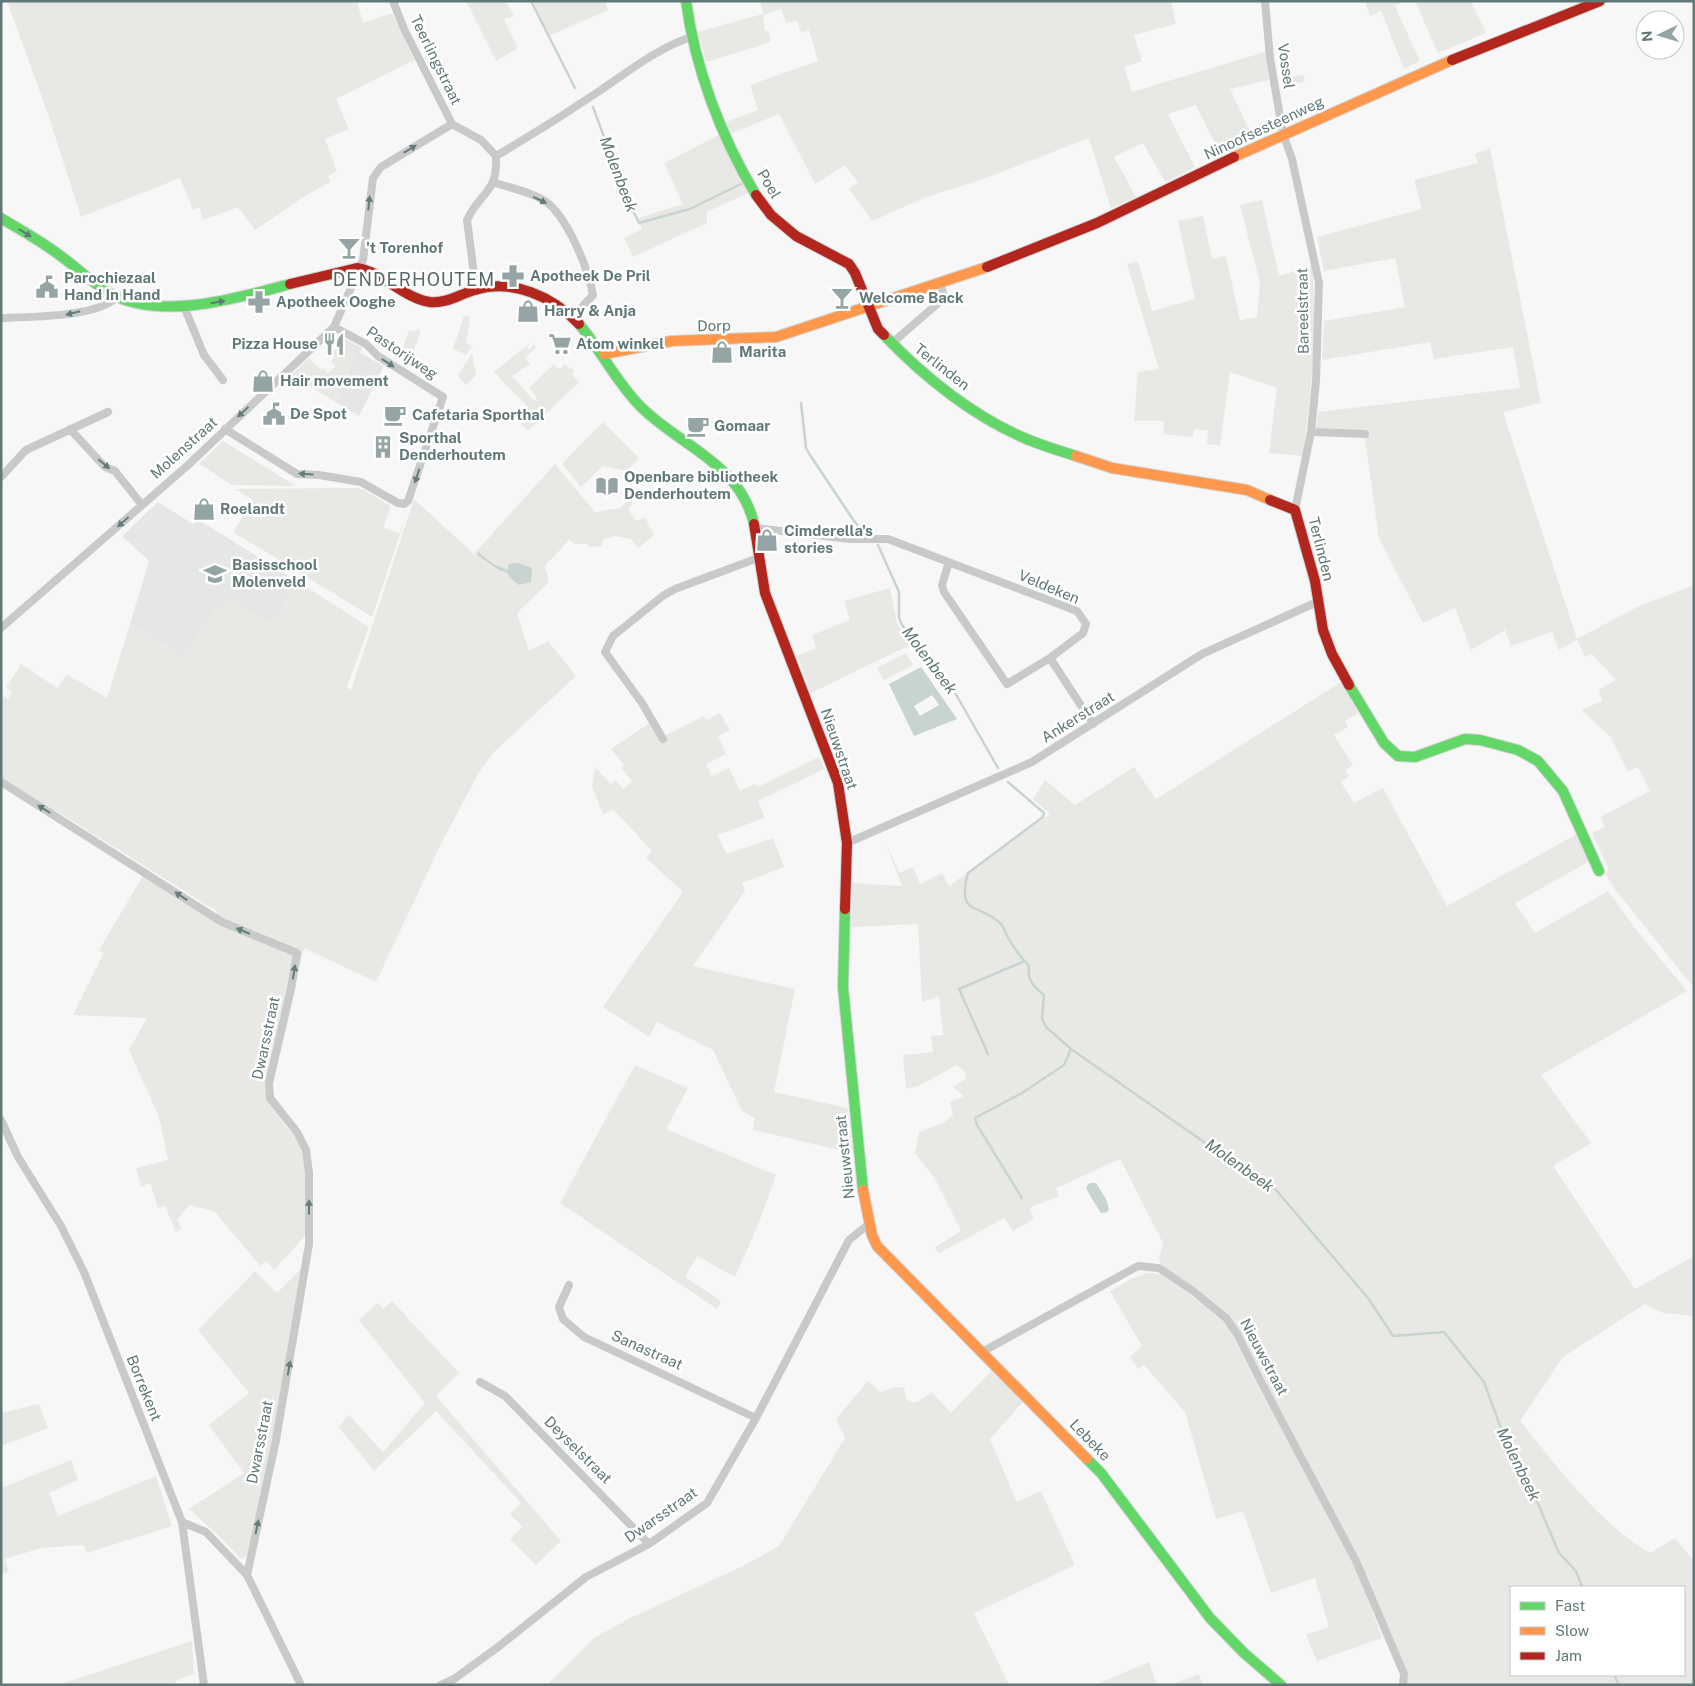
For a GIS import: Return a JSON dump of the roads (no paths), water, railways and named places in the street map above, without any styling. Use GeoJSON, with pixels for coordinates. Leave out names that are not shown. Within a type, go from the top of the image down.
{"type":"FeatureCollection","features":[{"type":"Feature","properties":{"kind":"street","name":"Teerlingstraat"},"geometry":{"type":"LineString","coordinates":[[359,268],[363,260],[370,188],[376,172],[381,167],[452,124],[404,29],[393,1]]}},
{"type":"Feature","properties":{"kind":"street","name":"Poel"},"geometry":{"type":"LineString","coordinates":[[686,1],[691,37],[722,128],[755,193],[771,215],[796,236],[849,264],[855,273],[870,308]]}},
{"type":"Feature","properties":{"kind":"street","name":"Vossel"},"geometry":{"type":"LineString","coordinates":[[1265,1],[1270,58],[1283,134]]}},
{"type":"Feature","properties":{"kind":"street","name":"Ninoofsesteenweg"},"geometry":{"type":"LineString","coordinates":[[870,308],[941,284],[1097,223],[1283,134],[1484,46],[1600,1]]}},
{"type":"Feature","properties":{"kind":"street"},"geometry":{"type":"LineString","coordinates":[[496,156],[548,126],[637,66],[679,41],[691,37]]}},
{"type":"Feature","properties":{"kind":"street"},"geometry":{"type":"LineString","coordinates":[[452,124],[480,140],[496,156],[497,174],[495,182],[467,220],[476,289]]}},
{"type":"Feature","properties":{"kind":"street","name":"Bareelstraat"},"geometry":{"type":"LineString","coordinates":[[1283,134],[1292,160],[1319,283],[1316,381],[1311,432],[1295,510]]}},
{"type":"Feature","properties":{"kind":"street"},"geometry":{"type":"LineString","coordinates":[[495,182],[548,203],[561,219],[591,282],[593,294],[573,317]]}},
{"type":"Feature","properties":{"kind":"street"},"geometry":{"type":"LineString","coordinates":[[1,218],[60,255],[118,296],[137,301],[183,304],[231,299],[359,268],[432,302],[447,300],[476,289],[496,287],[532,292],[551,301],[573,317],[587,330],[604,354]]}},
{"type":"Feature","properties":{"kind":"street","name":"Molenstraat"},"geometry":{"type":"LineString","coordinates":[[1,628],[226,430],[334,327],[359,268]]}},
{"type":"Feature","properties":{"kind":"street"},"geometry":{"type":"LineString","coordinates":[[892,344],[944,298],[941,284]]}},
{"type":"Feature","properties":{"kind":"street"},"geometry":{"type":"LineString","coordinates":[[1,318],[67,315],[112,302],[118,296]]}},
{"type":"Feature","properties":{"kind":"street"},"geometry":{"type":"LineString","coordinates":[[183,304],[204,355],[223,380]]}},
{"type":"Feature","properties":{"kind":"street","name":"Terlinden"},"geometry":{"type":"LineString","coordinates":[[870,308],[878,329],[934,381],[962,402],[997,424],[1028,440],[1112,468],[1247,490],[1295,510],[1315,581],[1323,630],[1332,654],[1362,710],[1392,753],[1402,757],[1415,757],[1464,738],[1480,740],[1518,750],[1538,761],[1563,791],[1599,871]]}},
{"type":"Feature","properties":{"kind":"street","name":"Dorp"},"geometry":{"type":"LineString","coordinates":[[604,354],[640,345],[672,341],[751,340],[776,337],[870,308]]}},
{"type":"Feature","properties":{"kind":"street","name":"Pastorijweg"},"geometry":{"type":"LineString","coordinates":[[226,430],[297,474],[319,475],[361,482],[398,503],[404,504],[408,500],[443,397],[378,356],[366,344],[334,327]]}},
{"type":"Feature","properties":{"kind":"street","name":"Nieuwstraat"},"geometry":{"type":"LineString","coordinates":[[604,354],[634,400],[654,420],[708,454],[724,470],[744,496],[755,528],[758,558],[765,593],[838,783],[847,843],[843,987],[869,1224]]}},
{"type":"Feature","properties":{"kind":"street"},"geometry":{"type":"LineString","coordinates":[[1,477],[26,450],[108,412]]}},
{"type":"Feature","properties":{"kind":"street"},"geometry":{"type":"LineString","coordinates":[[70,429],[105,468],[115,471],[142,505]]}},
{"type":"Feature","properties":{"kind":"street"},"geometry":{"type":"LineString","coordinates":[[1311,432],[1365,434]]}},
{"type":"Feature","properties":{"kind":"street","name":"Veldeken"},"geometry":{"type":"LineString","coordinates":[[755,528],[850,539],[888,539],[949,562],[1077,611],[1086,624],[1083,633],[1050,658],[1007,684],[944,592],[942,585],[949,562]]}},
{"type":"Feature","properties":{"kind":"street"},"geometry":{"type":"LineString","coordinates":[[663,739],[642,703],[605,652],[608,643],[613,636],[664,595],[758,558]]}},
{"type":"Feature","properties":{"kind":"street","name":"Ankerstraat"},"geometry":{"type":"LineString","coordinates":[[847,843],[1032,762],[1202,654],[1317,602]]}},
{"type":"Feature","properties":{"kind":"street"},"geometry":{"type":"LineString","coordinates":[[1050,658],[1093,724]]}},
{"type":"Feature","properties":{"kind":"street","name":"Dwarsstraat"},"geometry":{"type":"LineString","coordinates":[[1,782],[222,922],[297,953],[291,989],[269,1083],[270,1098],[297,1132],[306,1150],[309,1173],[306,1270],[276,1440],[247,1575]]}},
{"type":"Feature","properties":{"kind":"street","name":"Borrekent"},"geometry":{"type":"LineString","coordinates":[[1,1120],[18,1156],[61,1226],[84,1272],[182,1522],[204,1685]]}},
{"type":"Feature","properties":{"kind":"street","name":"Dwarsstraat"},"geometry":{"type":"LineString","coordinates":[[441,1685],[454,1679],[484,1658],[586,1577],[650,1544],[707,1503],[756,1418],[849,1240],[869,1224]]}},
{"type":"Feature","properties":{"kind":"street","name":"Lebeke"},"geometry":{"type":"LineString","coordinates":[[869,1224],[877,1246],[1101,1473],[1210,1618],[1244,1653],[1281,1685]]}},
{"type":"Feature","properties":{"kind":"street","name":"Nieuwstraat"},"geometry":{"type":"LineString","coordinates":[[982,1352],[1138,1266],[1159,1268],[1193,1291],[1226,1318],[1237,1334],[1336,1520],[1404,1674],[1403,1685]]}},
{"type":"Feature","properties":{"kind":"street","name":"Sanastraat"},"geometry":{"type":"LineString","coordinates":[[569,1285],[559,1307],[563,1319],[584,1337],[756,1418]]}},
{"type":"Feature","properties":{"kind":"street","name":"Deyselstraat"},"geometry":{"type":"LineString","coordinates":[[480,1382],[505,1396],[650,1544]]}},
{"type":"Feature","properties":{"kind":"street"},"geometry":{"type":"LineString","coordinates":[[182,1522],[206,1532],[247,1575],[301,1685]]}},
{"type":"Feature","properties":{"kind":"waterway","name":"Molenbeek"},"geometry":{"type":"LineString","coordinates":[[531,1],[575,88]]}},
{"type":"Feature","properties":{"kind":"waterway","name":"Molenbeek"},"geometry":{"type":"LineString","coordinates":[[593,107],[625,194],[639,223],[690,209],[741,184]]}},
{"type":"Feature","properties":{"kind":"waterway","name":"Molenbeek"},"geometry":{"type":"LineString","coordinates":[[801,403],[806,448],[864,533]]}},
{"type":"Feature","properties":{"kind":"waterway","name":"Molenbeek"},"geometry":{"type":"LineString","coordinates":[[878,545],[899,592],[899,618],[902,625],[950,684],[998,768]]}},
{"type":"Feature","properties":{"kind":"waterway","name":"Molenbeek"},"geometry":{"type":"LineString","coordinates":[[1008,782],[1044,813],[1043,817],[968,873],[965,897],[972,907],[993,917],[1001,924],[1014,948],[1029,966],[1029,975],[1032,982],[1044,995],[1042,1018],[1046,1027],[1071,1049],[1211,1147],[1271,1184],[1368,1298],[1393,1336],[1444,1332],[1484,1382],[1503,1434],[1533,1492],[1559,1553],[1576,1571],[1582,1586]]}},
{"type":"Feature","properties":{"kind":"waterway"},"geometry":{"type":"LineString","coordinates":[[988,1054],[959,989],[1025,961]]}},
{"type":"Feature","properties":{"kind":"waterway"},"geometry":{"type":"LineString","coordinates":[[1022,1198],[977,1125],[975,1118],[1022,1093],[1064,1065],[1071,1049]]}},
{"type":"Feature","properties":{"kind":"waterway","name":"Molenbeek"},"geometry":{"type":"LineString","coordinates":[[1614,1676],[1619,1685]]}},
{"type":"Feature","properties":{"kind":"place","name":"'t Torenhof"},"geometry":{"type":"Point","coordinates":[349,248]}},
{"type":"Feature","properties":{"kind":"place","name":"Apotheek De Pril"},"geometry":{"type":"Point","coordinates":[513,276]}},
{"type":"Feature","properties":{"kind":"place","name":"Parochiezaal Hand In Hand"},"geometry":{"type":"Point","coordinates":[47,287]}},
{"type":"Feature","properties":{"kind":"place","name":"Welcome Back"},"geometry":{"type":"Point","coordinates":[842,298]}},
{"type":"Feature","properties":{"kind":"place","name":"Apotheek Ooghe"},"geometry":{"type":"Point","coordinates":[259,302]}},
{"type":"Feature","properties":{"kind":"place","name":"Harry & Anja"},"geometry":{"type":"Point","coordinates":[528,311]}},
{"type":"Feature","properties":{"kind":"place","name":"Pizza House"},"geometry":{"type":"Point","coordinates":[334,344]}},
{"type":"Feature","properties":{"kind":"place","name":"Atom winkel"},"geometry":{"type":"Point","coordinates":[560,344]}},
{"type":"Feature","properties":{"kind":"place","name":"Marita"},"geometry":{"type":"Point","coordinates":[722,352]}},
{"type":"Feature","properties":{"kind":"place","name":"Hair movement"},"geometry":{"type":"Point","coordinates":[263,381]}},
{"type":"Feature","properties":{"kind":"place","name":"De Spot"},"geometry":{"type":"Point","coordinates":[274,414]}},
{"type":"Feature","properties":{"kind":"place","name":"Cafetaria Sporthal"},"geometry":{"type":"Point","coordinates":[395,415]}},
{"type":"Feature","properties":{"kind":"place","name":"Gomaar"},"geometry":{"type":"Point","coordinates":[698,426]}},
{"type":"Feature","properties":{"kind":"place","name":"Sporthal Denderhoutem"},"geometry":{"type":"Point","coordinates":[383,447]}},
{"type":"Feature","properties":{"kind":"place","name":"Openbare bibliotheek Denderhoutem"},"geometry":{"type":"Point","coordinates":[607,486]}},
{"type":"Feature","properties":{"kind":"place","name":"Roelandt"},"geometry":{"type":"Point","coordinates":[204,509]}},
{"type":"Feature","properties":{"kind":"place","name":"Cimderella's stories"},"geometry":{"type":"Point","coordinates":[767,540]}},
{"type":"Feature","properties":{"kind":"place","name":"Basisschool Molenveld"},"geometry":{"type":"Point","coordinates":[215,574]}},
{"type":"Feature","properties":{"kind":"district","name":"DENDERHOUTEM"},"geometry":{"type":"Point","coordinates":[414,280]}}]}
